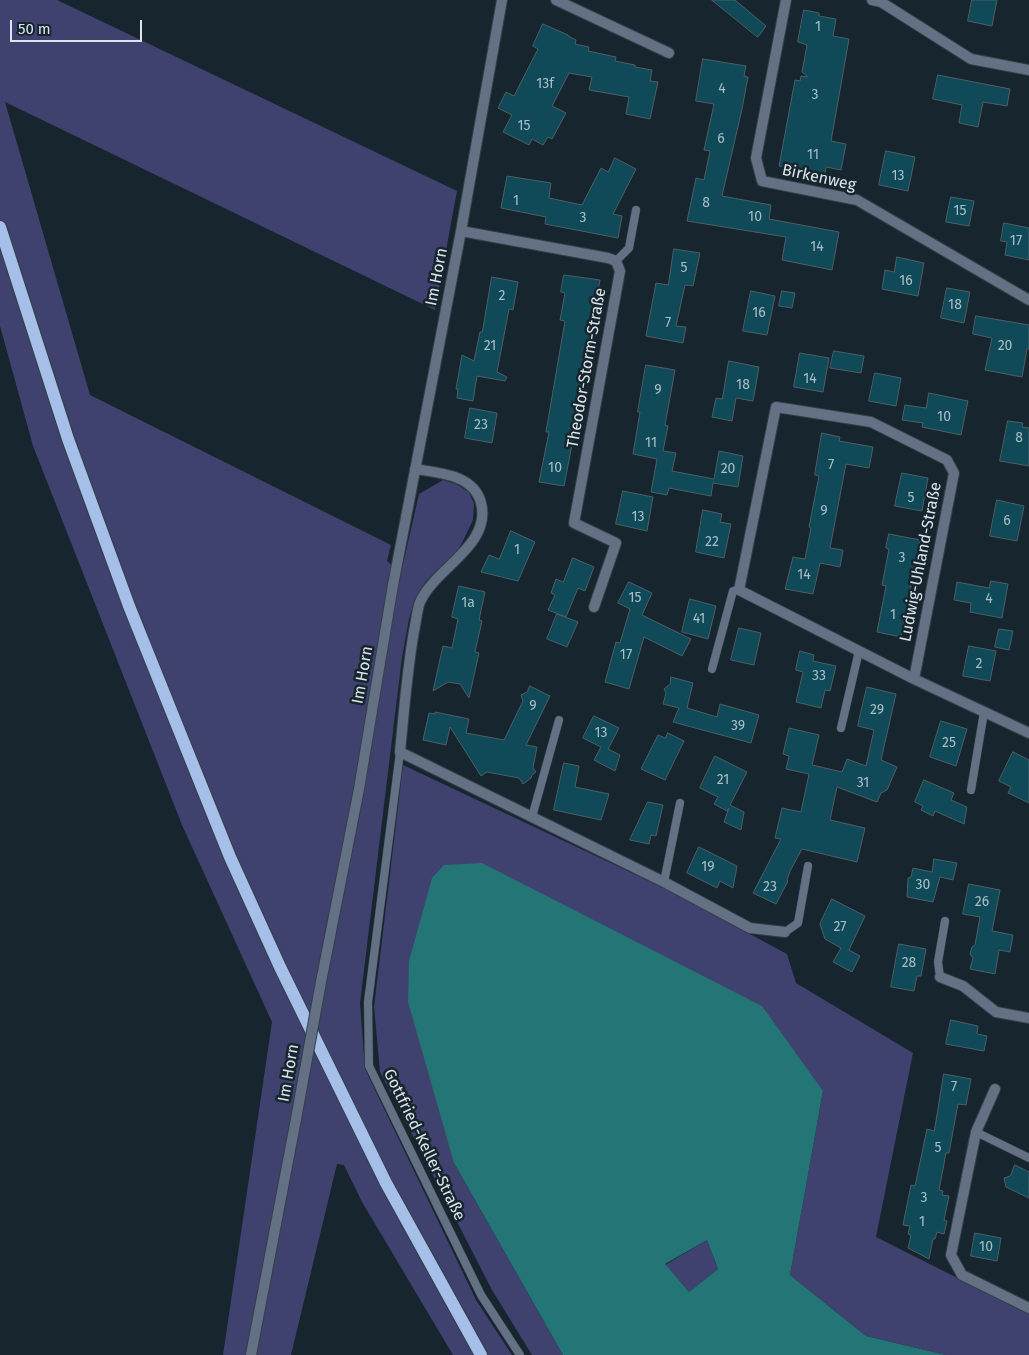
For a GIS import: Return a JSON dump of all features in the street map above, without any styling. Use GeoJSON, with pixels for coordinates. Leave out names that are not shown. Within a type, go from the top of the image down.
{"type":"FeatureCollection","features":[{"type":"Feature","properties":{"kind":"main road"},"geometry":{"type":"LineString","coordinates":[[0,227],[78,467],[129,606],[219,829],[280,967],[386,1182],[482,1355]]}},
{"type":"Feature","properties":{"kind":"street","name":"Im Horn"},"geometry":{"type":"LineString","coordinates":[[251,1355],[359,789],[391,595],[461,231],[502,0]]}},
{"type":"Feature","properties":{"kind":"street"},"geometry":{"type":"LineString","coordinates":[[556,0],[669,54]]}},
{"type":"Feature","properties":{"kind":"street","name":"Birkenweg"},"geometry":{"type":"LineString","coordinates":[[786,0],[756,158],[762,181],[857,200],[1029,300]]}},
{"type":"Feature","properties":{"kind":"street"},"geometry":{"type":"LineString","coordinates":[[872,0],[881,2],[971,59],[1029,70]]}},
{"type":"Feature","properties":{"kind":"street"},"geometry":{"type":"LineString","coordinates":[[461,231],[616,261]]}},
{"type":"Feature","properties":{"kind":"street","name":"Theodor-Storm-Straße"},"geometry":{"type":"LineString","coordinates":[[594,607],[616,544],[574,523],[620,271],[616,261]]}},
{"type":"Feature","properties":{"kind":"street","name":"Ludwig-Uhland-Straße"},"geometry":{"type":"LineString","coordinates":[[739,590],[776,407],[871,422],[947,460],[954,473],[914,679]]}},
{"type":"Feature","properties":{"kind":"street","name":"Gottfried-Keller-Straße"},"geometry":{"type":"LineString","coordinates":[[400,752],[410,656],[420,602],[439,575],[458,559],[479,531],[483,511],[479,494],[471,484],[452,475],[415,469]]}},
{"type":"Feature","properties":{"kind":"street"},"geometry":{"type":"LineString","coordinates":[[739,590],[914,679],[1029,734]]}},
{"type":"Feature","properties":{"kind":"street"},"geometry":{"type":"LineString","coordinates":[[400,752],[664,882],[750,928],[785,932]]}},
{"type":"Feature","properties":{"kind":"street"},"geometry":{"type":"LineString","coordinates":[[940,977],[963,986],[996,1012],[1029,1018]]}},
{"type":"Feature","properties":{"kind":"street"},"geometry":{"type":"LineString","coordinates":[[995,1088],[976,1132],[951,1254],[962,1275],[1029,1308]]}},
{"type":"Feature","properties":{"kind":"lane"},"geometry":{"type":"LineString","coordinates":[[616,261],[628,248],[636,210]]}},
{"type":"Feature","properties":{"kind":"lane"},"geometry":{"type":"LineString","coordinates":[[712,669],[733,591],[739,590]]}},
{"type":"Feature","properties":{"kind":"lane"},"geometry":{"type":"LineString","coordinates":[[842,728],[859,651]]}},
{"type":"Feature","properties":{"kind":"lane"},"geometry":{"type":"LineString","coordinates":[[971,790],[984,712]]}},
{"type":"Feature","properties":{"kind":"lane"},"geometry":{"type":"LineString","coordinates":[[532,817],[559,720]]}},
{"type":"Feature","properties":{"kind":"lane","name":"Gottfried-Keller-Straße"},"geometry":{"type":"LineString","coordinates":[[400,752],[368,1002],[369,1066],[481,1295],[520,1355]]}},
{"type":"Feature","properties":{"kind":"lane"},"geometry":{"type":"LineString","coordinates":[[664,882],[680,803]]}},
{"type":"Feature","properties":{"kind":"lane"},"geometry":{"type":"LineString","coordinates":[[785,932],[798,923],[808,866]]}},
{"type":"Feature","properties":{"kind":"lane"},"geometry":{"type":"LineString","coordinates":[[940,977],[938,962],[945,921]]}},
{"type":"Feature","properties":{"kind":"lane"},"geometry":{"type":"LineString","coordinates":[[976,1132],[1029,1158]]}},
{"type":"Feature","properties":{"kind":"shaded area"},"geometry":{"type":"Polygon","coordinates":[[[0,0],[57,0],[457,191],[435,310],[5,102],[90,395],[391,545],[387,561],[401,573],[419,494],[443,480],[456,484],[469,492],[474,504],[473,520],[459,549],[426,581],[415,599],[409,619],[402,657],[360,1003],[365,1069],[476,1300],[512,1355],[453,1355],[362,1202],[344,1165],[337,1164],[291,1355],[223,1355],[272,1022],[182,825],[33,446],[0,326],[0,0]]]}},
{"type":"Feature","properties":{"kind":"shaded area"},"geometry":{"type":"Polygon","coordinates":[[[403,765],[668,890],[787,954],[796,983],[913,1053],[876,1237],[1029,1314],[1029,1355],[946,1355],[866,1336],[790,1275],[823,1091],[454,1163],[563,1355],[532,1355],[492,1290],[380,1072],[374,1007],[403,765]]]}},
{"type":"Feature","properties":{"kind":"shaded area"},"geometry":{"type":"Polygon","coordinates":[[[482,863],[762,1006],[823,1091],[790,1275],[866,1336],[946,1355],[563,1355],[454,1163],[408,1002],[409,961],[432,878],[444,865],[482,863]],[[707,1240],[665,1264],[689,1292],[718,1269],[707,1240]]]}},
{"type":"Feature","properties":{"kind":"shaded area"},"geometry":{"type":"Polygon","coordinates":[[[707,1240],[718,1269],[689,1292],[665,1265],[707,1240]]]}},
{"type":"Feature","properties":{"kind":"building"},"geometry":{"type":"Polygon","coordinates":[[[712,0],[735,0],[766,26],[758,37],[712,0]]]}},
{"type":"Feature","properties":{"kind":"building"},"geometry":{"type":"Polygon","coordinates":[[[972,0],[997,0],[992,26],[968,21],[972,0]]]}},
{"type":"Feature","properties":{"kind":"building"},"geometry":{"type":"Polygon","coordinates":[[[804,10],[819,13],[819,16],[836,19],[833,36],[849,39],[831,141],[846,144],[841,170],[826,167],[825,174],[779,166],[795,80],[800,81],[801,76],[808,77],[802,72],[807,45],[798,42],[804,10]]]}},
{"type":"Feature","properties":{"kind":"building"},"geometry":{"type":"Polygon","coordinates":[[[543,24],[576,40],[575,44],[589,47],[588,51],[616,57],[615,61],[652,70],[650,81],[658,82],[650,119],[626,114],[629,97],[589,90],[592,77],[569,73],[552,106],[566,113],[552,139],[548,137],[543,145],[532,139],[529,145],[503,132],[512,115],[498,108],[506,92],[514,96],[538,49],[533,46],[543,24]]]}},
{"type":"Feature","properties":{"kind":"building"},"geometry":{"type":"Polygon","coordinates":[[[703,59],[746,66],[744,76],[748,77],[722,196],[771,205],[769,219],[839,232],[832,270],[782,260],[786,237],[687,221],[696,178],[704,180],[710,151],[704,150],[714,104],[696,101],[703,59]]]}},
{"type":"Feature","properties":{"kind":"building"},"geometry":{"type":"Polygon","coordinates":[[[938,75],[1010,89],[1007,106],[983,102],[978,127],[959,123],[962,105],[933,99],[938,75]]]}},
{"type":"Feature","properties":{"kind":"building"},"geometry":{"type":"Polygon","coordinates":[[[886,151],[915,157],[908,191],[879,185],[886,151]]]}},
{"type":"Feature","properties":{"kind":"building"},"geometry":{"type":"Polygon","coordinates":[[[615,158],[636,169],[613,214],[622,216],[618,238],[545,224],[546,217],[501,208],[507,176],[551,183],[549,198],[582,205],[601,168],[608,172],[615,158]]]}},
{"type":"Feature","properties":{"kind":"building"},"geometry":{"type":"Polygon","coordinates":[[[951,197],[974,201],[969,226],[946,222],[951,197]]]}},
{"type":"Feature","properties":{"kind":"building"},"geometry":{"type":"Polygon","coordinates":[[[1004,223],[1029,228],[1029,260],[1005,255],[1007,242],[1001,241],[1004,223]]]}},
{"type":"Feature","properties":{"kind":"building"},"geometry":{"type":"Polygon","coordinates":[[[674,249],[700,253],[693,286],[685,285],[676,326],[686,327],[683,343],[646,336],[656,283],[668,285],[674,249]]]}},
{"type":"Feature","properties":{"kind":"building"},"geometry":{"type":"Polygon","coordinates":[[[897,257],[924,263],[918,296],[882,289],[885,270],[894,272],[897,257]]]}},
{"type":"Feature","properties":{"kind":"building"},"geometry":{"type":"Polygon","coordinates":[[[564,275],[600,280],[564,486],[539,482],[549,432],[546,432],[565,321],[560,320],[565,293],[561,292],[564,275]]]}},
{"type":"Feature","properties":{"kind":"building"},"geometry":{"type":"Polygon","coordinates":[[[492,277],[518,282],[513,310],[509,309],[497,372],[507,377],[505,381],[477,376],[473,401],[457,398],[458,389],[456,389],[462,355],[474,361],[480,332],[482,332],[492,277]]]}},
{"type":"Feature","properties":{"kind":"building"},"geometry":{"type":"Polygon","coordinates":[[[947,288],[970,292],[964,323],[941,318],[947,288]]]}},
{"type":"Feature","properties":{"kind":"building"},"geometry":{"type":"Polygon","coordinates":[[[751,291],[775,296],[767,335],[743,331],[751,291]]]}},
{"type":"Feature","properties":{"kind":"building"},"geometry":{"type":"Polygon","coordinates":[[[782,291],[795,293],[792,308],[779,306],[782,291]]]}},
{"type":"Feature","properties":{"kind":"building"},"geometry":{"type":"Polygon","coordinates":[[[976,316],[1029,325],[1029,349],[1027,349],[1022,377],[985,370],[992,338],[973,334],[976,316]]]}},
{"type":"Feature","properties":{"kind":"building"},"geometry":{"type":"Polygon","coordinates":[[[834,351],[864,356],[861,373],[830,368],[834,351]]]}},
{"type":"Feature","properties":{"kind":"building"},"geometry":{"type":"Polygon","coordinates":[[[800,353],[829,358],[823,392],[794,387],[800,353]]]}},
{"type":"Feature","properties":{"kind":"building"},"geometry":{"type":"Polygon","coordinates":[[[729,361],[759,367],[753,401],[736,398],[732,421],[712,417],[716,398],[722,399],[729,361]]]}},
{"type":"Feature","properties":{"kind":"building"},"geometry":{"type":"Polygon","coordinates":[[[646,365],[675,370],[665,425],[668,426],[663,451],[676,453],[672,471],[714,479],[719,451],[743,456],[738,487],[713,483],[711,496],[669,488],[667,495],[651,492],[657,459],[633,454],[646,365]]]}},
{"type":"Feature","properties":{"kind":"building"},"geometry":{"type":"Polygon","coordinates":[[[875,373],[901,378],[896,406],[869,401],[875,373]]]}},
{"type":"Feature","properties":{"kind":"building"},"geometry":{"type":"Polygon","coordinates":[[[929,393],[968,401],[961,435],[922,427],[923,423],[902,420],[905,405],[926,408],[929,393]]]}},
{"type":"Feature","properties":{"kind":"building"},"geometry":{"type":"Polygon","coordinates":[[[470,408],[497,413],[492,443],[465,438],[470,408]]]}},
{"type":"Feature","properties":{"kind":"building"},"geometry":{"type":"Polygon","coordinates":[[[1008,421],[1023,423],[1022,427],[1029,428],[1029,466],[1000,461],[1008,421]]]}},
{"type":"Feature","properties":{"kind":"building"},"geometry":{"type":"Polygon","coordinates":[[[822,433],[840,437],[839,441],[873,447],[869,468],[846,464],[830,548],[843,550],[840,567],[820,563],[813,594],[785,589],[793,557],[805,559],[819,476],[815,475],[822,433]]]}},
{"type":"Feature","properties":{"kind":"building"},"geometry":{"type":"Polygon","coordinates":[[[902,473],[928,478],[922,511],[895,506],[902,473]]]}},
{"type":"Feature","properties":{"kind":"building"},"geometry":{"type":"Polygon","coordinates":[[[623,491],[653,497],[647,531],[616,524],[623,491]]]}},
{"type":"Feature","properties":{"kind":"building"},"geometry":{"type":"Polygon","coordinates":[[[997,500],[1024,506],[1017,541],[990,536],[997,500]]]}},
{"type":"Feature","properties":{"kind":"building"},"geometry":{"type":"Polygon","coordinates":[[[703,510],[722,514],[720,522],[731,524],[724,558],[696,552],[703,510]]]}},
{"type":"Feature","properties":{"kind":"building"},"geometry":{"type":"Polygon","coordinates":[[[511,531],[535,542],[518,581],[481,572],[489,555],[499,559],[511,531]]]}},
{"type":"Feature","properties":{"kind":"building"},"geometry":{"type":"Polygon","coordinates":[[[889,534],[920,540],[901,637],[877,632],[886,586],[882,585],[889,549],[886,548],[889,534]]]}},
{"type":"Feature","properties":{"kind":"building"},"geometry":{"type":"Polygon","coordinates":[[[573,558],[594,567],[585,591],[578,588],[566,617],[548,610],[555,595],[551,593],[556,579],[563,582],[573,558]]]}},
{"type":"Feature","properties":{"kind":"building"},"geometry":{"type":"Polygon","coordinates":[[[991,581],[1008,584],[1002,618],[970,612],[971,603],[954,600],[957,582],[989,588],[991,581]]]}},
{"type":"Feature","properties":{"kind":"building"},"geometry":{"type":"Polygon","coordinates":[[[629,582],[652,593],[642,615],[691,639],[682,656],[644,637],[629,689],[605,682],[616,642],[620,643],[630,609],[618,603],[629,582]]]}},
{"type":"Feature","properties":{"kind":"building"},"geometry":{"type":"Polygon","coordinates":[[[459,586],[485,592],[479,620],[482,621],[475,652],[479,653],[469,698],[460,684],[448,682],[433,691],[443,646],[452,648],[458,619],[452,617],[459,586]]]}},
{"type":"Feature","properties":{"kind":"building"},"geometry":{"type":"Polygon","coordinates":[[[690,599],[716,606],[708,639],[682,632],[690,599]]]}},
{"type":"Feature","properties":{"kind":"building"},"geometry":{"type":"Polygon","coordinates":[[[557,614],[578,622],[567,647],[547,639],[557,614]]]}},
{"type":"Feature","properties":{"kind":"building"},"geometry":{"type":"Polygon","coordinates":[[[739,628],[761,633],[754,665],[731,660],[739,628]]]}},
{"type":"Feature","properties":{"kind":"building"},"geometry":{"type":"Polygon","coordinates":[[[999,629],[1013,631],[1009,650],[995,647],[999,629]]]}},
{"type":"Feature","properties":{"kind":"building"},"geometry":{"type":"Polygon","coordinates":[[[969,646],[996,651],[990,681],[963,676],[969,646]]]}},
{"type":"Feature","properties":{"kind":"building"},"geometry":{"type":"Polygon","coordinates":[[[800,651],[814,655],[813,661],[836,666],[830,691],[825,690],[821,708],[796,702],[803,672],[796,670],[800,651]]]}},
{"type":"Feature","properties":{"kind":"building"},"geometry":{"type":"Polygon","coordinates":[[[671,677],[693,683],[687,708],[717,717],[720,704],[759,715],[751,743],[673,722],[679,708],[663,704],[666,693],[664,689],[670,684],[671,677]]]}},
{"type":"Feature","properties":{"kind":"building"},"geometry":{"type":"Polygon","coordinates":[[[530,686],[550,696],[526,745],[537,747],[533,768],[536,772],[523,784],[519,778],[487,772],[481,776],[450,727],[446,745],[423,740],[429,713],[435,714],[435,712],[469,719],[466,733],[504,740],[523,701],[521,695],[527,692],[530,686]]]}},
{"type":"Feature","properties":{"kind":"building"},"geometry":{"type":"Polygon","coordinates":[[[867,687],[896,694],[881,760],[897,767],[887,790],[881,793],[877,802],[837,787],[830,820],[865,828],[857,862],[802,849],[776,904],[753,893],[781,839],[775,838],[782,808],[801,812],[809,774],[786,769],[789,756],[783,754],[789,728],[819,735],[812,765],[842,772],[847,759],[866,766],[874,730],[858,726],[867,687]]]}},
{"type":"Feature","properties":{"kind":"building"},"geometry":{"type":"Polygon","coordinates":[[[594,716],[619,728],[608,749],[620,755],[615,771],[594,760],[601,747],[583,738],[594,716]]]}},
{"type":"Feature","properties":{"kind":"building"},"geometry":{"type":"Polygon","coordinates":[[[941,721],[967,729],[956,766],[930,757],[941,721]]]}},
{"type":"Feature","properties":{"kind":"building"},"geometry":{"type":"Polygon","coordinates":[[[668,733],[684,741],[665,780],[641,769],[658,735],[665,738],[668,733]]]}},
{"type":"Feature","properties":{"kind":"building"},"geometry":{"type":"Polygon","coordinates":[[[1013,752],[1029,760],[1029,803],[1008,793],[1011,787],[999,781],[1013,752]]]}},
{"type":"Feature","properties":{"kind":"building"},"geometry":{"type":"Polygon","coordinates":[[[715,756],[747,772],[730,805],[744,812],[741,830],[724,822],[729,808],[727,811],[714,804],[718,797],[700,788],[715,756]]]}},
{"type":"Feature","properties":{"kind":"building"},"geometry":{"type":"Polygon","coordinates":[[[564,763],[579,766],[575,787],[609,794],[601,820],[554,810],[564,763]]]}},
{"type":"Feature","properties":{"kind":"building"},"geometry":{"type":"Polygon","coordinates":[[[924,780],[954,793],[951,800],[967,807],[964,824],[935,811],[933,816],[921,810],[923,806],[915,802],[924,780]]]}},
{"type":"Feature","properties":{"kind":"building"},"geometry":{"type":"Polygon","coordinates":[[[648,802],[663,805],[656,836],[651,835],[649,844],[630,840],[648,802]]]}},
{"type":"Feature","properties":{"kind":"building"},"geometry":{"type":"Polygon","coordinates":[[[699,847],[737,866],[733,888],[720,881],[717,888],[687,873],[699,847]]]}},
{"type":"Feature","properties":{"kind":"building"},"geometry":{"type":"Polygon","coordinates":[[[934,859],[957,863],[953,880],[940,877],[933,902],[907,897],[908,878],[911,877],[913,868],[932,872],[934,859]]]}},
{"type":"Feature","properties":{"kind":"building"},"geometry":{"type":"Polygon","coordinates":[[[969,884],[1000,890],[992,931],[1013,935],[1010,952],[999,950],[995,974],[970,969],[973,958],[970,954],[972,947],[975,945],[980,917],[963,914],[969,884]]]}},
{"type":"Feature","properties":{"kind":"building"},"geometry":{"type":"Polygon","coordinates":[[[832,899],[865,916],[849,950],[860,956],[852,972],[833,962],[841,948],[825,939],[820,924],[832,899]]]}},
{"type":"Feature","properties":{"kind":"building"},"geometry":{"type":"Polygon","coordinates":[[[899,944],[926,949],[921,976],[917,976],[914,991],[891,987],[899,944]]]}},
{"type":"Feature","properties":{"kind":"building"},"geometry":{"type":"Polygon","coordinates":[[[951,1020],[978,1026],[977,1034],[987,1036],[984,1051],[946,1044],[951,1020]]]}},
{"type":"Feature","properties":{"kind":"building"},"geometry":{"type":"Polygon","coordinates":[[[944,1074],[971,1079],[966,1105],[958,1104],[949,1153],[946,1153],[939,1190],[943,1191],[942,1195],[949,1196],[944,1220],[947,1221],[944,1234],[937,1232],[935,1239],[933,1239],[929,1259],[908,1248],[911,1235],[908,1234],[910,1226],[903,1225],[911,1185],[915,1186],[927,1129],[934,1131],[944,1074]]]}},
{"type":"Feature","properties":{"kind":"building"},"geometry":{"type":"Polygon","coordinates":[[[1015,1165],[1029,1172],[1029,1198],[1006,1187],[1004,1178],[1010,1176],[1015,1165]]]}},
{"type":"Feature","properties":{"kind":"building"},"geometry":{"type":"Polygon","coordinates":[[[975,1233],[1001,1238],[997,1261],[971,1256],[975,1233]]]}}]}
